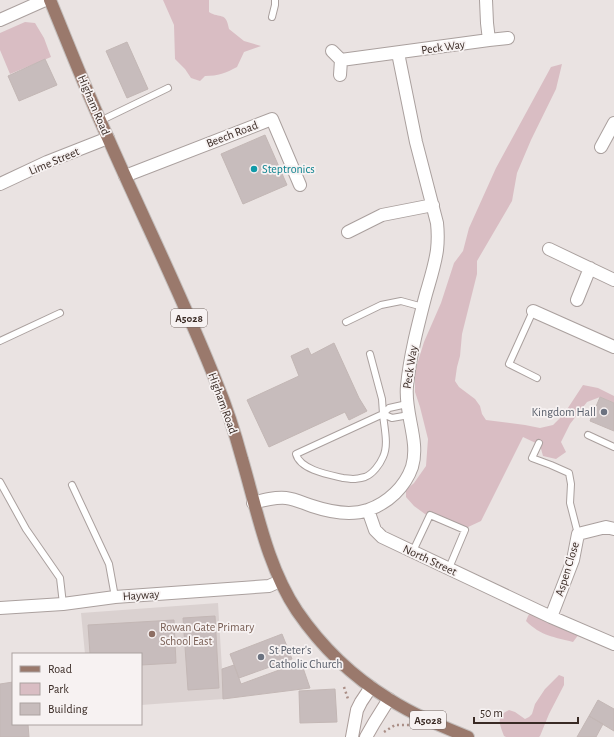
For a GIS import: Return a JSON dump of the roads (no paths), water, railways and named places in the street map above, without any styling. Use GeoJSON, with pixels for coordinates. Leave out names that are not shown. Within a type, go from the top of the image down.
{"type":"FeatureCollection","features":[{"type":"Feature","properties":{"kind":"main road","name":"Higham Road"},"geometry":{"type":"LineString","coordinates":[[50,0],[100,121],[160,252],[217,384],[243,460],[253,503],[266,544],[280,581],[288,597],[308,627],[333,655],[354,674],[389,699],[436,724],[468,737]]}},
{"type":"Feature","properties":{"kind":"street"},"geometry":{"type":"LineString","coordinates":[[0,20],[45,0]]}},
{"type":"Feature","properties":{"kind":"street"},"geometry":{"type":"LineString","coordinates":[[486,0],[486,24],[489,40]]}},
{"type":"Feature","properties":{"kind":"street","name":"Peck Way"},"geometry":{"type":"LineString","coordinates":[[341,60],[508,38]]}},
{"type":"Feature","properties":{"kind":"street"},"geometry":{"type":"LineString","coordinates":[[332,51],[341,60],[340,75]]}},
{"type":"Feature","properties":{"kind":"street","name":"Peck Way"},"geometry":{"type":"LineString","coordinates":[[368,510],[383,503],[399,490],[409,473],[414,454],[414,446],[406,395],[408,367],[437,252],[438,223],[416,142],[398,53]]}},
{"type":"Feature","properties":{"kind":"street","name":"Beech Road"},"geometry":{"type":"LineString","coordinates":[[125,176],[272,119],[300,185]]}},
{"type":"Feature","properties":{"kind":"street"},"geometry":{"type":"LineString","coordinates":[[601,147],[614,123]]}},
{"type":"Feature","properties":{"kind":"street","name":"Lime Street"},"geometry":{"type":"LineString","coordinates":[[0,184],[47,162],[108,138]]}},
{"type":"Feature","properties":{"kind":"street"},"geometry":{"type":"LineString","coordinates":[[348,232],[382,215],[433,205]]}},
{"type":"Feature","properties":{"kind":"street"},"geometry":{"type":"LineString","coordinates":[[549,249],[614,280]]}},
{"type":"Feature","properties":{"kind":"street"},"geometry":{"type":"LineString","coordinates":[[577,300],[590,268]]}},
{"type":"Feature","properties":{"kind":"street"},"geometry":{"type":"LineString","coordinates":[[533,311],[614,347]]}},
{"type":"Feature","properties":{"kind":"street"},"geometry":{"type":"LineString","coordinates":[[253,503],[276,498],[286,498],[333,511],[349,513],[368,510]]}},
{"type":"Feature","properties":{"kind":"street","name":"North Street"},"geometry":{"type":"LineString","coordinates":[[368,510],[375,530],[382,537],[551,617],[614,644]]}},
{"type":"Feature","properties":{"kind":"street","name":"Aspen Close"},"geometry":{"type":"LineString","coordinates":[[551,617],[573,560],[578,534],[606,527],[614,529]]}},
{"type":"Feature","properties":{"kind":"street","name":"Hayway"},"geometry":{"type":"LineString","coordinates":[[0,608],[63,604],[115,597],[269,586],[280,581]]}},
{"type":"Feature","properties":{"kind":"street"},"geometry":{"type":"LineString","coordinates":[[352,737],[357,710],[371,687]]}},
{"type":"Feature","properties":{"kind":"street"},"geometry":{"type":"LineString","coordinates":[[366,737],[389,699]]}},
{"type":"Feature","properties":{"kind":"lane"},"geometry":{"type":"LineString","coordinates":[[272,17],[275,0]]}},
{"type":"Feature","properties":{"kind":"lane"},"geometry":{"type":"LineString","coordinates":[[100,121],[168,88]]}},
{"type":"Feature","properties":{"kind":"lane"},"geometry":{"type":"LineString","coordinates":[[346,322],[381,304],[400,301],[423,307]]}},
{"type":"Feature","properties":{"kind":"lane"},"geometry":{"type":"LineString","coordinates":[[533,311],[509,364],[537,378]]}},
{"type":"Feature","properties":{"kind":"lane"},"geometry":{"type":"LineString","coordinates":[[0,341],[60,313]]}},
{"type":"Feature","properties":{"kind":"lane"},"geometry":{"type":"LineString","coordinates":[[370,354],[382,399],[383,414],[386,444],[384,456],[376,468],[366,476],[352,479],[330,476],[317,472],[297,458],[296,454],[383,414],[389,408],[408,410]]}},
{"type":"Feature","properties":{"kind":"lane"},"geometry":{"type":"LineString","coordinates":[[383,414],[392,418],[408,410]]}},
{"type":"Feature","properties":{"kind":"lane"},"geometry":{"type":"LineString","coordinates":[[588,436],[614,447]]}},
{"type":"Feature","properties":{"kind":"lane"},"geometry":{"type":"LineString","coordinates":[[539,443],[532,458],[569,474],[571,484],[570,503],[578,534]]}},
{"type":"Feature","properties":{"kind":"lane"},"geometry":{"type":"LineString","coordinates":[[0,482],[26,529],[60,578],[63,604]]}},
{"type":"Feature","properties":{"kind":"lane"},"geometry":{"type":"LineString","coordinates":[[72,485],[109,564],[115,597]]}},
{"type":"Feature","properties":{"kind":"lane"},"geometry":{"type":"LineString","coordinates":[[413,551],[430,515],[465,530],[449,568]]}},
{"type":"Feature","properties":{"kind":"place","name":"Steptronics"},"geometry":{"type":"Point","coordinates":[254,169]}},
{"type":"Feature","properties":{"kind":"place","name":"Kingdom Hall"},"geometry":{"type":"Point","coordinates":[604,412]}},
{"type":"Feature","properties":{"kind":"place","name":"Rowan Gate Primary School East"},"geometry":{"type":"Point","coordinates":[152,634]}},
{"type":"Feature","properties":{"kind":"place","name":"St Peter's Catholic Church"},"geometry":{"type":"Point","coordinates":[261,657]}}]}
